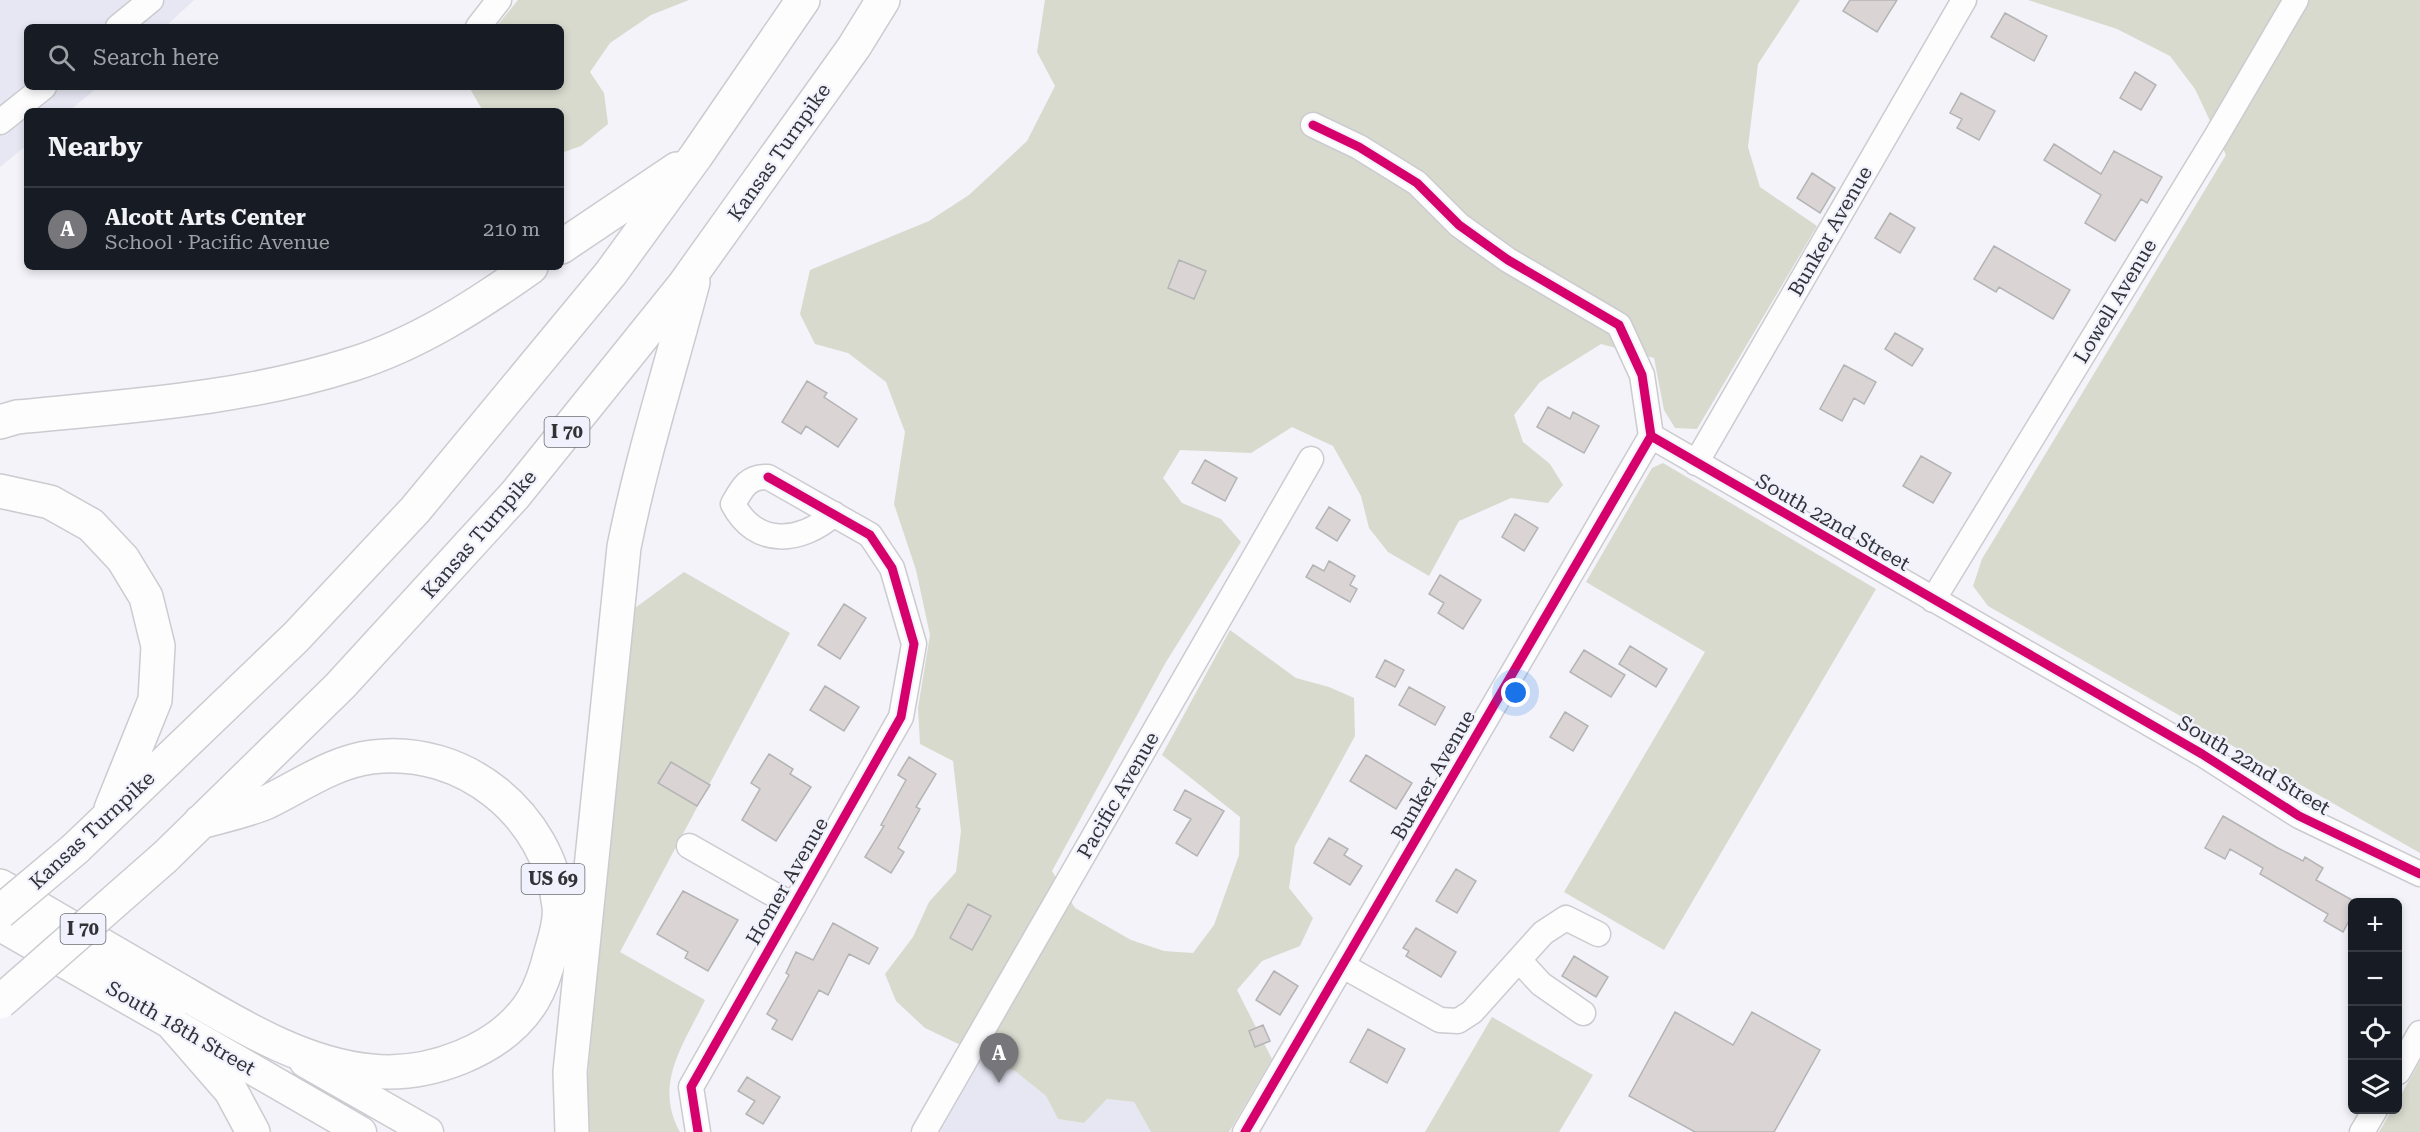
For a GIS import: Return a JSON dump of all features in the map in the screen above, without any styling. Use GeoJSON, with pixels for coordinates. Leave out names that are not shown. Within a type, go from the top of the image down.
{"type":"FeatureCollection","features":[{"type":"Feature","properties":{"kind":"highway","name":"Kansas Turnpike"},"geometry":{"type":"LineString","coordinates":[[0,912],[75,849],[296,637],[415,510],[611,273],[696,156],[803,0]]}},
{"type":"Feature","properties":{"kind":"highway","name":"Kansas Turnpike"},"geometry":{"type":"LineString","coordinates":[[0,1002],[165,857],[340,686],[454,564],[616,372],[697,267],[854,47],[883,0]]}},
{"type":"Feature","properties":{"kind":"highway"},"geometry":{"type":"LineString","coordinates":[[564,245],[696,156]]}},
{"type":"Feature","properties":{"kind":"highway"},"geometry":{"type":"LineString","coordinates":[[572,1132],[570,1072],[624,547],[638,477],[662,403],[697,267]]}},
{"type":"Feature","properties":{"kind":"highway"},"geometry":{"type":"LineString","coordinates":[[0,422],[17,417],[167,402],[278,385],[354,364],[421,336],[483,301],[527,270]]}},
{"type":"Feature","properties":{"kind":"highway"},"geometry":{"type":"LineString","coordinates":[[0,491],[50,502],[91,525],[123,559],[146,597],[158,646],[155,700],[107,818]]}},
{"type":"Feature","properties":{"kind":"highway","name":"US 69"},"geometry":{"type":"LineString","coordinates":[[0,886],[264,1039],[329,1062],[370,1071],[396,1072],[442,1065],[479,1048],[511,1027],[532,1001],[545,974],[560,909],[552,873],[538,842],[522,817],[495,789],[461,768],[419,758],[374,757],[338,765],[264,803],[200,822]]}},
{"type":"Feature","properties":{"kind":"highway","name":"South 18th Street"},"geometry":{"type":"LineString","coordinates":[[0,924],[171,1022]]}},
{"type":"Feature","properties":{"kind":"highway"},"geometry":{"type":"LineString","coordinates":[[171,1022],[231,1091],[252,1132]]}},
{"type":"Feature","properties":{"kind":"main road","name":"South 18th Street"},"geometry":{"type":"LineString","coordinates":[[171,1022],[361,1132]]}},
{"type":"Feature","properties":{"kind":"main road","name":"South 18th Street"},"geometry":{"type":"LineString","coordinates":[[264,1039],[428,1132]]}},
{"type":"Feature","properties":{"kind":"street"},"geometry":{"type":"LineString","coordinates":[[122,24],[151,0]]}},
{"type":"Feature","properties":{"kind":"street"},"geometry":{"type":"LineString","coordinates":[[480,24],[499,0]]}},
{"type":"Feature","properties":{"kind":"street","name":"Bunker Avenue"},"geometry":{"type":"LineString","coordinates":[[1696,463],[1964,0]]}},
{"type":"Feature","properties":{"kind":"street","name":"Lowell Avenue"},"geometry":{"type":"LineString","coordinates":[[1933,600],[2211,145],[2296,0]]}},
{"type":"Feature","properties":{"kind":"street"},"geometry":{"type":"LineString","coordinates":[[0,122],[40,90]]}},
{"type":"Feature","properties":{"kind":"street"},"geometry":{"type":"LineString","coordinates":[[1313,124],[1359,147],[1417,183],[1459,225],[1508,260],[1619,325],[1642,375],[1651,436]]}},
{"type":"Feature","properties":{"kind":"street","name":"Bunker Avenue"},"geometry":{"type":"LineString","coordinates":[[1245,1132],[1651,436]]}},
{"type":"Feature","properties":{"kind":"street","name":"South 22nd Street"},"geometry":{"type":"LineString","coordinates":[[1651,436],[2202,754],[2300,816],[2420,874]]}},
{"type":"Feature","properties":{"kind":"street","name":"Pacific Avenue"},"geometry":{"type":"LineString","coordinates":[[924,1132],[1311,459]]}},
{"type":"Feature","properties":{"kind":"street"},"geometry":{"type":"LineString","coordinates":[[756,477],[768,477],[834,514],[818,528],[799,536],[779,537],[747,525],[733,504],[744,484],[756,477]]}},
{"type":"Feature","properties":{"kind":"street","name":"Homer Avenue"},"geometry":{"type":"LineString","coordinates":[[698,1132],[691,1087],[901,717],[914,644],[892,567],[870,535],[834,514]]}},
{"type":"Feature","properties":{"kind":"street"},"geometry":{"type":"LineString","coordinates":[[689,846],[794,906]]}},
{"type":"Feature","properties":{"kind":"street"},"geometry":{"type":"LineString","coordinates":[[1342,966],[1440,1020],[1458,1021],[1480,1005],[1543,933],[1566,918],[1598,934]]}},
{"type":"Feature","properties":{"kind":"street"},"geometry":{"type":"LineString","coordinates":[[1519,960],[1541,984],[1583,1013]]}},
{"type":"Feature","properties":{"kind":"street"},"geometry":{"type":"LineString","coordinates":[[2402,1064],[2420,1033]]}},
{"type":"Feature","properties":{"kind":"street"},"geometry":{"type":"LineString","coordinates":[[2362,1132],[2373,1114]]}},
{"type":"Feature","properties":{"kind":"shaded area"},"geometry":{"type":"Polygon","coordinates":[[[0,0],[194,0],[168,24],[24,24],[24,90],[94,90],[73,108],[24,108],[24,147],[0,167],[0,0]]]}},
{"type":"Feature","properties":{"kind":"shaded area"},"geometry":{"type":"Polygon","coordinates":[[[518,0],[689,0],[651,15],[610,43],[590,72],[604,93],[608,124],[581,146],[564,152],[564,108],[481,108],[471,90],[564,90],[564,24],[498,24],[518,0]]]}},
{"type":"Feature","properties":{"kind":"shaded area"},"geometry":{"type":"Polygon","coordinates":[[[1045,0],[1800,0],[1758,64],[1748,147],[1760,187],[1817,226],[1697,429],[1675,428],[1664,410],[1654,358],[1601,344],[1540,382],[1514,415],[1523,442],[1550,464],[1563,485],[1548,503],[1511,498],[1459,521],[1429,576],[1388,552],[1369,528],[1361,496],[1333,446],[1292,427],[1251,453],[1180,450],[1163,478],[1182,503],[1221,519],[1241,542],[1166,662],[1052,871],[1075,908],[1131,940],[1164,951],[1193,953],[1214,925],[1239,855],[1240,817],[1162,755],[1230,630],[1296,678],[1329,687],[1354,698],[1355,736],[1295,846],[1289,888],[1313,918],[1300,946],[1262,961],[1237,990],[1272,1059],[1229,1132],[1151,1132],[1134,1102],[1107,1099],[1084,1123],[1058,1119],[1046,1096],[1015,1071],[925,1028],[896,1001],[885,974],[913,937],[929,902],[956,872],[961,831],[953,761],[920,744],[918,708],[930,635],[916,570],[894,504],[905,432],[886,382],[848,353],[815,344],[800,314],[810,270],[929,221],[969,195],[1027,141],[1055,86],[1037,52],[1045,0]]]}},
{"type":"Feature","properties":{"kind":"shaded area"},"geometry":{"type":"Polygon","coordinates":[[[2028,0],[2420,0],[2420,853],[1988,606],[1973,586],[1982,559],[2226,155],[2195,89],[2170,56],[2117,29],[2028,0]]]}},
{"type":"Feature","properties":{"kind":"shaded area"},"geometry":{"type":"Polygon","coordinates":[[[1663,463],[1876,589],[1664,950],[1564,892],[1705,652],[1586,582],[1652,468],[1663,463]]]}},
{"type":"Feature","properties":{"kind":"shaded area"},"geometry":{"type":"Polygon","coordinates":[[[684,572],[790,633],[620,952],[705,1000],[674,1064],[670,1097],[672,1114],[680,1132],[588,1132],[585,1111],[608,832],[635,608],[684,572]]]}},
{"type":"Feature","properties":{"kind":"shaded area"},"geometry":{"type":"Polygon","coordinates":[[[1492,1017],[1593,1075],[1559,1132],[1425,1132],[1492,1017]]]}},
{"type":"Feature","properties":{"kind":"shaded area"},"geometry":{"type":"Polygon","coordinates":[[[984,1055],[1015,1071],[1046,1096],[1058,1119],[1084,1123],[1107,1099],[1134,1102],[1151,1132],[940,1132],[984,1055]]]}},
{"type":"Feature","properties":{"kind":"shaded area"},"geometry":{"type":"Polygon","coordinates":[[[2420,1061],[2420,1132],[2379,1132],[2390,1114],[2402,1114],[2402,1093],[2420,1061]]]}},
{"type":"Feature","properties":{"kind":"building"},"geometry":{"type":"Polygon","coordinates":[[[1850,0],[1897,0],[1877,32],[1843,11],[1850,0]]]}},
{"type":"Feature","properties":{"kind":"building"},"geometry":{"type":"Polygon","coordinates":[[[2005,13],[2047,36],[2034,61],[1991,37],[2005,13]]]}},
{"type":"Feature","properties":{"kind":"building"},"geometry":{"type":"Polygon","coordinates":[[[2135,72],[2156,85],[2141,110],[2120,98],[2135,72]]]}},
{"type":"Feature","properties":{"kind":"building"},"geometry":{"type":"Polygon","coordinates":[[[1961,93],[1995,111],[1979,140],[1957,128],[1962,119],[1950,113],[1961,93]]]}},
{"type":"Feature","properties":{"kind":"building"},"geometry":{"type":"Polygon","coordinates":[[[2054,144],[2101,174],[2114,151],[2162,177],[2147,203],[2141,199],[2115,241],[2085,223],[2101,195],[2044,160],[2054,144]]]}},
{"type":"Feature","properties":{"kind":"building"},"geometry":{"type":"Polygon","coordinates":[[[1812,173],[1835,188],[1820,213],[1797,198],[1812,173]]]}},
{"type":"Feature","properties":{"kind":"building"},"geometry":{"type":"Polygon","coordinates":[[[1890,213],[1915,228],[1900,253],[1875,238],[1890,213]]]}},
{"type":"Feature","properties":{"kind":"building"},"geometry":{"type":"Polygon","coordinates":[[[1994,246],[2070,290],[2053,319],[1999,287],[1996,292],[1974,279],[1994,246]]]}},
{"type":"Feature","properties":{"kind":"building"},"geometry":{"type":"Polygon","coordinates":[[[1179,260],[1206,271],[1194,299],[1168,288],[1179,260]]]}},
{"type":"Feature","properties":{"kind":"building"},"geometry":{"type":"Polygon","coordinates":[[[1895,333],[1923,349],[1912,366],[1885,349],[1895,333]]]}},
{"type":"Feature","properties":{"kind":"building"},"geometry":{"type":"Polygon","coordinates":[[[1844,365],[1876,382],[1864,404],[1854,398],[1842,421],[1820,409],[1844,365]]]}},
{"type":"Feature","properties":{"kind":"building"},"geometry":{"type":"Polygon","coordinates":[[[807,381],[827,393],[824,397],[857,419],[838,447],[806,426],[801,434],[782,422],[807,381]]]}},
{"type":"Feature","properties":{"kind":"building"},"geometry":{"type":"Polygon","coordinates":[[[1548,407],[1570,419],[1573,412],[1599,426],[1584,453],[1537,427],[1548,407]]]}},
{"type":"Feature","properties":{"kind":"building"},"geometry":{"type":"Polygon","coordinates":[[[1921,456],[1951,473],[1933,503],[1903,486],[1921,456]]]}},
{"type":"Feature","properties":{"kind":"building"},"geometry":{"type":"Polygon","coordinates":[[[1205,460],[1237,478],[1225,501],[1192,483],[1205,460]]]}},
{"type":"Feature","properties":{"kind":"building"},"geometry":{"type":"Polygon","coordinates":[[[1329,507],[1350,520],[1337,541],[1316,528],[1329,507]]]}},
{"type":"Feature","properties":{"kind":"building"},"geometry":{"type":"Polygon","coordinates":[[[1515,514],[1538,528],[1524,551],[1502,537],[1515,514]]]}},
{"type":"Feature","properties":{"kind":"building"},"geometry":{"type":"Polygon","coordinates":[[[1329,561],[1355,576],[1350,585],[1357,589],[1350,602],[1306,577],[1313,565],[1324,571],[1329,561]]]}},
{"type":"Feature","properties":{"kind":"building"},"geometry":{"type":"Polygon","coordinates":[[[1440,575],[1481,600],[1463,629],[1438,613],[1444,603],[1429,594],[1440,575]]]}},
{"type":"Feature","properties":{"kind":"building"},"geometry":{"type":"Polygon","coordinates":[[[844,604],[866,618],[840,659],[818,645],[844,604]]]}},
{"type":"Feature","properties":{"kind":"building"},"geometry":{"type":"Polygon","coordinates":[[[1630,646],[1667,669],[1656,687],[1619,664],[1630,646]]]}},
{"type":"Feature","properties":{"kind":"building"},"geometry":{"type":"Polygon","coordinates":[[[1584,650],[1625,675],[1611,697],[1570,672],[1584,650]]]}},
{"type":"Feature","properties":{"kind":"building"},"geometry":{"type":"Polygon","coordinates":[[[1385,660],[1404,670],[1395,687],[1376,677],[1385,660]]]}},
{"type":"Feature","properties":{"kind":"building"},"geometry":{"type":"Polygon","coordinates":[[[825,686],[859,707],[844,731],[810,710],[825,686]]]}},
{"type":"Feature","properties":{"kind":"building"},"geometry":{"type":"Polygon","coordinates":[[[1409,687],[1445,707],[1435,725],[1399,705],[1409,687]]]}},
{"type":"Feature","properties":{"kind":"building"},"geometry":{"type":"Polygon","coordinates":[[[1565,712],[1588,726],[1573,751],[1550,737],[1565,712]]]}},
{"type":"Feature","properties":{"kind":"building"},"geometry":{"type":"Polygon","coordinates":[[[769,754],[793,769],[790,774],[811,787],[776,841],[742,820],[760,789],[751,783],[769,754]]]}},
{"type":"Feature","properties":{"kind":"building"},"geometry":{"type":"Polygon","coordinates":[[[1366,755],[1412,783],[1396,809],[1350,781],[1366,755]]]}},
{"type":"Feature","properties":{"kind":"building"},"geometry":{"type":"Polygon","coordinates":[[[909,757],[936,774],[916,807],[920,809],[898,848],[904,852],[891,873],[865,857],[884,826],[881,825],[906,780],[898,775],[909,757]]]}},
{"type":"Feature","properties":{"kind":"building"},"geometry":{"type":"Polygon","coordinates":[[[671,762],[710,785],[697,806],[658,783],[671,762]]]}},
{"type":"Feature","properties":{"kind":"building"},"geometry":{"type":"Polygon","coordinates":[[[1185,790],[1224,811],[1197,856],[1176,843],[1191,819],[1174,810],[1185,790]]]}},
{"type":"Feature","properties":{"kind":"building"},"geometry":{"type":"Polygon","coordinates":[[[2223,816],[2303,861],[2305,857],[2323,868],[2316,880],[2348,898],[2348,923],[2343,932],[2324,921],[2328,914],[2260,874],[2263,868],[2230,849],[2225,859],[2205,848],[2223,816]]]}},
{"type":"Feature","properties":{"kind":"building"},"geometry":{"type":"Polygon","coordinates":[[[1329,838],[1348,849],[1344,855],[1362,866],[1350,885],[1314,863],[1329,838]]]}},
{"type":"Feature","properties":{"kind":"building"},"geometry":{"type":"Polygon","coordinates":[[[1456,869],[1476,881],[1457,913],[1436,901],[1456,869]]]}},
{"type":"Feature","properties":{"kind":"building"},"geometry":{"type":"Polygon","coordinates":[[[683,891],[738,920],[708,971],[685,958],[688,952],[657,934],[683,891]]]}},
{"type":"Feature","properties":{"kind":"building"},"geometry":{"type":"Polygon","coordinates":[[[968,904],[991,916],[972,950],[950,938],[968,904]]]}},
{"type":"Feature","properties":{"kind":"building"},"geometry":{"type":"Polygon","coordinates":[[[833,923],[878,948],[869,964],[849,954],[828,995],[819,990],[792,1040],[772,1029],[777,1020],[767,1014],[789,975],[786,973],[796,952],[813,960],[833,923]]]}},
{"type":"Feature","properties":{"kind":"building"},"geometry":{"type":"Polygon","coordinates":[[[1416,928],[1456,952],[1441,977],[1406,956],[1409,951],[1403,948],[1416,928]]]}},
{"type":"Feature","properties":{"kind":"building"},"geometry":{"type":"Polygon","coordinates":[[[1574,956],[1608,977],[1596,997],[1562,976],[1574,956]]]}},
{"type":"Feature","properties":{"kind":"building"},"geometry":{"type":"Polygon","coordinates":[[[1274,971],[1298,986],[1280,1015],[1256,1000],[1274,971]]]}},
{"type":"Feature","properties":{"kind":"building"},"geometry":{"type":"Polygon","coordinates":[[[1675,1012],[1733,1045],[1752,1012],[1820,1050],[1774,1132],[1695,1132],[1629,1096],[1675,1012]]]}},
{"type":"Feature","properties":{"kind":"building"},"geometry":{"type":"Polygon","coordinates":[[[1263,1025],[1270,1041],[1255,1047],[1249,1031],[1263,1025]]]}},
{"type":"Feature","properties":{"kind":"building"},"geometry":{"type":"Polygon","coordinates":[[[1368,1029],[1405,1049],[1387,1083],[1350,1062],[1368,1029]]]}},
{"type":"Feature","properties":{"kind":"building"},"geometry":{"type":"Polygon","coordinates":[[[747,1077],[780,1097],[763,1124],[746,1114],[755,1101],[738,1091],[747,1077]]]}},
{"type":"Feature","properties":{"kind":"cycle path"},"geometry":{"type":"LineString","coordinates":[[1313,125],[1359,147],[1417,183],[1459,225],[1508,260],[1619,325],[1642,375],[1651,436],[2202,754],[2299,816],[2420,874]]}},
{"type":"Feature","properties":{"kind":"cycle path"},"geometry":{"type":"LineString","coordinates":[[1245,1132],[1651,436]]}},
{"type":"Feature","properties":{"kind":"cycle path"},"geometry":{"type":"LineString","coordinates":[[698,1132],[691,1087],[901,717],[914,644],[892,568],[870,535],[768,477]]}},
{"type":"Feature","properties":{"kind":"place","name":"Alcott Arts Center"},"geometry":{"type":"Point","coordinates":[999,1083]}}]}
